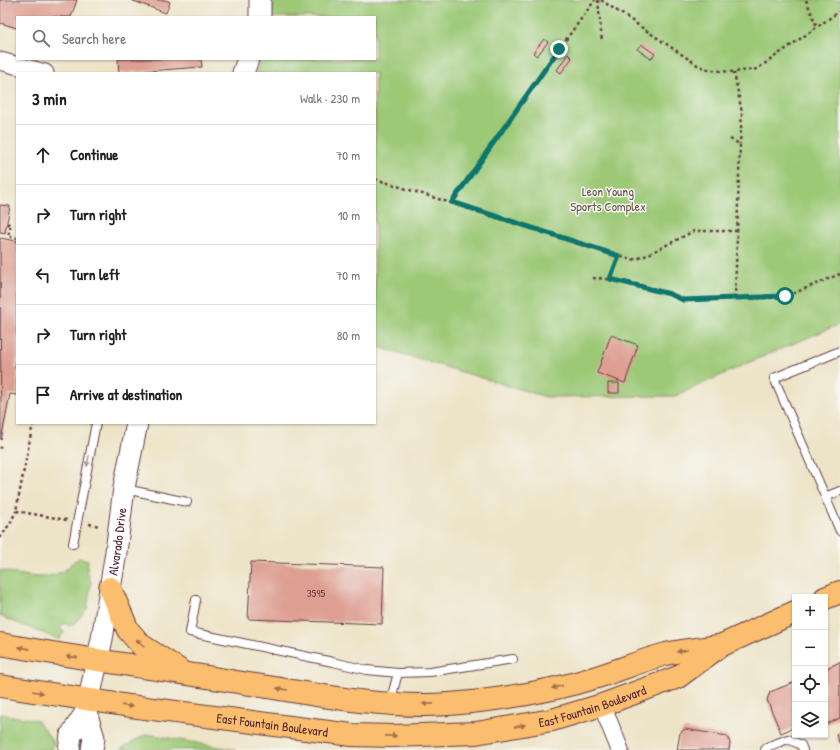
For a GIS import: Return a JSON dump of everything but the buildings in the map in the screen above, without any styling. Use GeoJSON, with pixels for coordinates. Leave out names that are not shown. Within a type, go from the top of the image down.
{"type":"FeatureCollection","features":[{"type":"Feature","properties":{"kind":"highway"},"geometry":{"type":"LineString","coordinates":[[110,588],[128,630],[141,645],[184,673]]}},
{"type":"Feature","properties":{"kind":"highway"},"geometry":{"type":"LineString","coordinates":[[828,597],[840,592]]}},
{"type":"Feature","properties":{"kind":"highway","name":"East Fountain Boulevard"},"geometry":{"type":"LineString","coordinates":[[0,686],[87,706],[352,735],[393,736],[476,733],[552,720],[602,705],[678,677],[720,646],[792,613]]}},
{"type":"Feature","properties":{"kind":"highway","name":"East Fountain Boulevard"},"geometry":{"type":"LineString","coordinates":[[0,644],[62,656],[184,673],[320,695],[390,704],[448,704],[506,698],[596,678],[666,654],[720,646]]}},
{"type":"Feature","properties":{"kind":"street"},"geometry":{"type":"LineString","coordinates":[[260,0],[260,16]]}},
{"type":"Feature","properties":{"kind":"street"},"geometry":{"type":"LineString","coordinates":[[243,72],[248,60]]}},
{"type":"Feature","properties":{"kind":"street"},"geometry":{"type":"LineString","coordinates":[[0,61],[41,72]]}},
{"type":"Feature","properties":{"kind":"street","name":"Alvarado Drive"},"geometry":{"type":"LineString","coordinates":[[87,706],[102,638],[116,552],[124,488],[137,424]]}},
{"type":"Feature","properties":{"kind":"street"},"geometry":{"type":"LineString","coordinates":[[602,705],[620,750]]}},
{"type":"Feature","properties":{"kind":"street"},"geometry":{"type":"LineString","coordinates":[[69,750],[71,735],[87,706]]}},
{"type":"Feature","properties":{"kind":"street"},"geometry":{"type":"LineString","coordinates":[[87,706],[94,738],[92,750]]}},
{"type":"Feature","properties":{"kind":"lane"},"geometry":{"type":"LineString","coordinates":[[840,351],[774,378],[840,531]]}},
{"type":"Feature","properties":{"kind":"lane"},"geometry":{"type":"LineString","coordinates":[[72,544],[96,424]]}},
{"type":"Feature","properties":{"kind":"lane"},"geometry":{"type":"LineString","coordinates":[[124,488],[187,502]]}},
{"type":"Feature","properties":{"kind":"lane"},"geometry":{"type":"LineString","coordinates":[[825,496],[840,491]]}},
{"type":"Feature","properties":{"kind":"lane"},"geometry":{"type":"LineString","coordinates":[[196,600],[190,632],[366,670],[398,673],[430,672],[513,659]]}},
{"type":"Feature","properties":{"kind":"lane"},"geometry":{"type":"LineString","coordinates":[[390,704],[398,673]]}},
{"type":"Feature","properties":{"kind":"lane"},"geometry":{"type":"LineString","coordinates":[[765,750],[767,747],[788,739],[801,745],[803,750]]}},
{"type":"Feature","properties":{"kind":"path"},"geometry":{"type":"LineString","coordinates":[[596,0],[602,42]]}},
{"type":"Feature","properties":{"kind":"path"},"geometry":{"type":"LineString","coordinates":[[452,202],[559,49],[596,0]]}},
{"type":"Feature","properties":{"kind":"path"},"geometry":{"type":"LineString","coordinates":[[601,0],[699,66],[711,70],[734,72],[756,69],[840,11]]}},
{"type":"Feature","properties":{"kind":"path"},"geometry":{"type":"LineString","coordinates":[[806,0],[817,27]]}},
{"type":"Feature","properties":{"kind":"path"},"geometry":{"type":"LineString","coordinates":[[734,72],[742,113],[736,298]]}},
{"type":"Feature","properties":{"kind":"path"},"geometry":{"type":"LineString","coordinates":[[730,139],[740,144]]}},
{"type":"Feature","properties":{"kind":"path"},"geometry":{"type":"LineString","coordinates":[[376,179],[632,260],[643,257],[694,231],[738,231]]}},
{"type":"Feature","properties":{"kind":"path"},"geometry":{"type":"LineString","coordinates":[[7,224],[10,224],[8,236],[16,238]]}},
{"type":"Feature","properties":{"kind":"path"},"geometry":{"type":"LineString","coordinates":[[610,279],[619,256]]}},
{"type":"Feature","properties":{"kind":"path"},"geometry":{"type":"LineString","coordinates":[[594,278],[610,279],[670,294],[683,300],[785,296],[840,274]]}},
{"type":"Feature","properties":{"kind":"path"},"geometry":{"type":"LineString","coordinates":[[0,538],[11,522],[16,511],[33,424]]}},
{"type":"Feature","properties":{"kind":"path"},"geometry":{"type":"LineString","coordinates":[[16,511],[102,526]]}},
{"type":"Feature","properties":{"kind":"green space","name":"Leon Young Sports Complex"},"geometry":{"type":"Polygon","coordinates":[[[273,0],[840,0],[840,324],[675,396],[546,397],[376,346],[376,72],[256,72],[260,60],[376,60],[376,16],[272,16],[273,0]]]}},
{"type":"Feature","properties":{"kind":"green space"},"geometry":{"type":"Polygon","coordinates":[[[80,558],[88,560],[87,570],[91,582],[87,609],[73,625],[69,626],[65,623],[60,628],[65,633],[62,633],[60,640],[0,616],[0,570],[38,577],[54,575],[64,571],[80,558]]]}},
{"type":"Feature","properties":{"kind":"green space"},"geometry":{"type":"Polygon","coordinates":[[[0,714],[37,720],[54,743],[52,750],[0,750],[0,714]]]}},
{"type":"Feature","properties":{"kind":"green space"},"geometry":{"type":"Polygon","coordinates":[[[147,734],[235,750],[121,750],[147,734]]]}},
{"type":"Feature","properties":{"kind":"route"},"geometry":{"type":"LineString","coordinates":[[559,49],[452,202],[619,256],[610,279],[670,294],[683,300],[785,296]]}}]}
